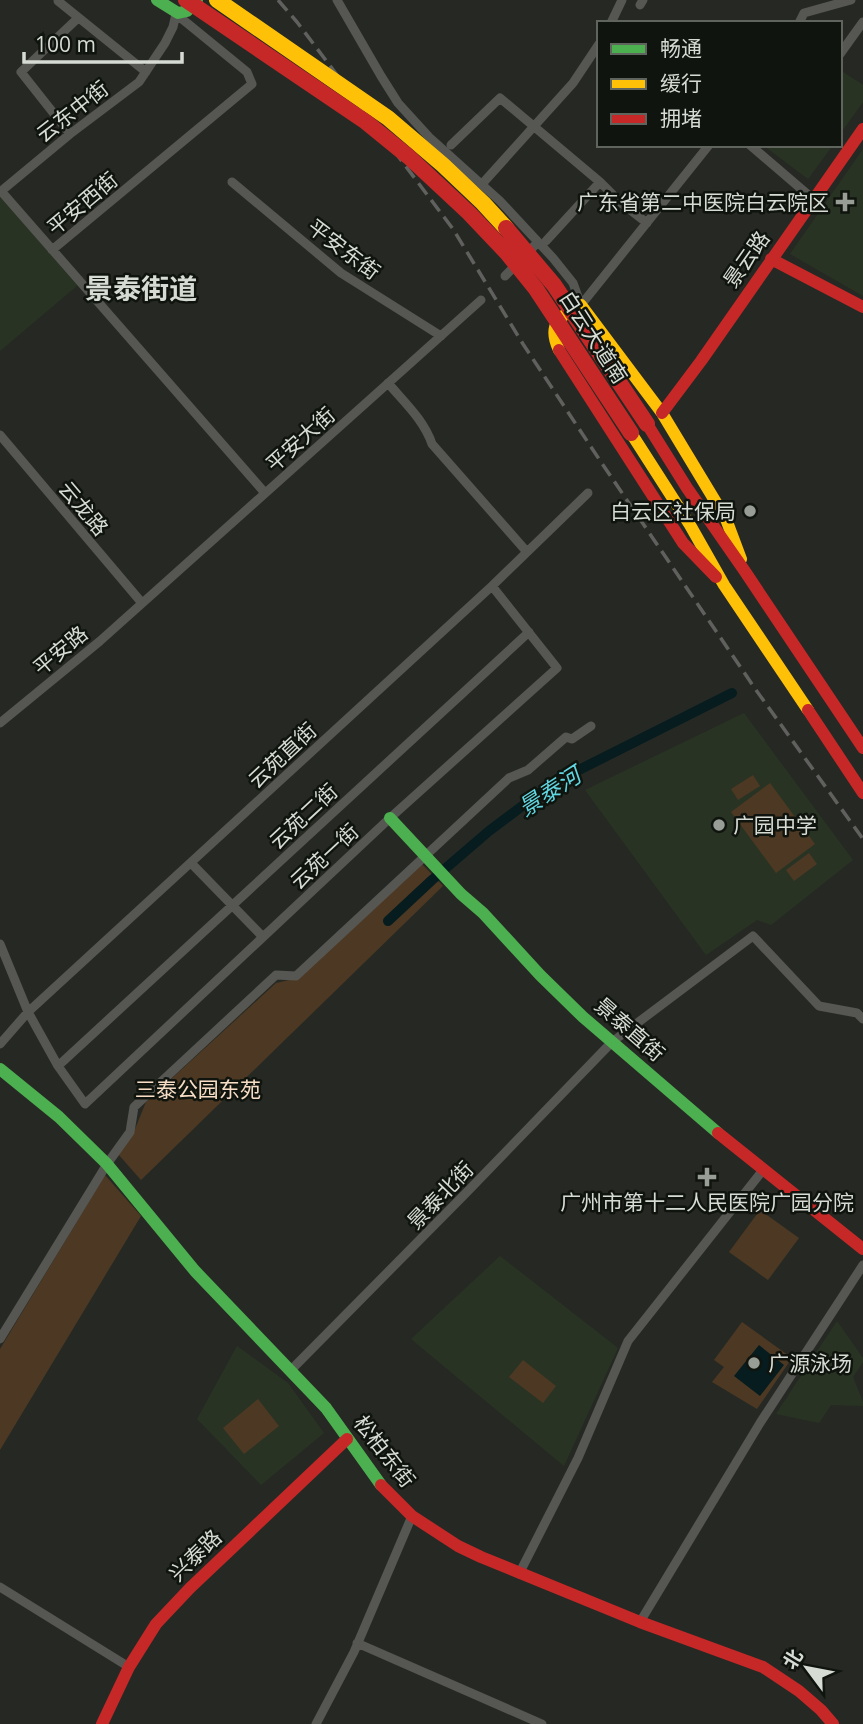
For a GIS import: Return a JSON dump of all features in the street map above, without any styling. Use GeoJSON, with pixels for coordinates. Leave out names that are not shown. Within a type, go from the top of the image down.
{"type":"FeatureCollection","features":[{"type":"Feature","properties":{"kind":"main road"},"geometry":{"type":"LineString","coordinates":[[157,0],[176,14],[188,11],[197,0]]}},
{"type":"Feature","properties":{"kind":"main road","name":"白云大道南"},"geometry":{"type":"LineString","coordinates":[[186,0],[366,122],[470,213],[507,253],[542,296],[690,525],[724,585],[863,793]]}},
{"type":"Feature","properties":{"kind":"main road","name":"白云大道南"},"geometry":{"type":"LineString","coordinates":[[217,0],[388,118],[468,189],[539,265],[863,748]]}},
{"type":"Feature","properties":{"kind":"main road","name":"景云路"},"geometry":{"type":"LineString","coordinates":[[662,413],[863,129]]}},
{"type":"Feature","properties":{"kind":"main road"},"geometry":{"type":"LineString","coordinates":[[771,259],[863,307]]}},
{"type":"Feature","properties":{"kind":"main road"},"geometry":{"type":"LineString","coordinates":[[724,585],[683,543],[555,343],[553,327],[559,318],[581,305],[662,413],[726,519],[744,570]]}},
{"type":"Feature","properties":{"kind":"main road","name":"景泰直街"},"geometry":{"type":"LineString","coordinates":[[390,818],[553,988],[611,1042],[763,1170],[863,1249]]}},
{"type":"Feature","properties":{"kind":"main road","name":"松柏东街"},"geometry":{"type":"LineString","coordinates":[[0,1069],[59,1117],[107,1164],[195,1271],[326,1408],[381,1486],[412,1516],[457,1546],[519,1573],[640,1622],[763,1667],[799,1690],[833,1724]]}},
{"type":"Feature","properties":{"kind":"main road","name":"兴泰路"},"geometry":{"type":"LineString","coordinates":[[102,1724],[129,1667],[156,1624],[190,1588],[347,1439]]}},
{"type":"Feature","properties":{"kind":"street"},"geometry":{"type":"LineString","coordinates":[[59,0],[146,72]]}},
{"type":"Feature","properties":{"kind":"street"},"geometry":{"type":"LineString","coordinates":[[337,0],[398,103],[429,137],[542,242],[573,283],[581,305]]}},
{"type":"Feature","properties":{"kind":"street"},"geometry":{"type":"LineString","coordinates":[[612,21],[622,0]]}},
{"type":"Feature","properties":{"kind":"street"},"geometry":{"type":"LineString","coordinates":[[800,21],[804,13],[851,0]]}},
{"type":"Feature","properties":{"kind":"street","name":"云东中街"},"geometry":{"type":"LineString","coordinates":[[1,192],[139,82],[165,43],[176,14]]}},
{"type":"Feature","properties":{"kind":"street","name":"平安西街"},"geometry":{"type":"LineString","coordinates":[[176,14],[247,72],[252,84],[52,250],[265,493]]}},
{"type":"Feature","properties":{"kind":"street"},"geometry":{"type":"LineString","coordinates":[[71,134],[21,72],[78,18]]}},
{"type":"Feature","properties":{"kind":"street"},"geometry":{"type":"LineString","coordinates":[[842,51],[863,22]]}},
{"type":"Feature","properties":{"kind":"street"},"geometry":{"type":"LineString","coordinates":[[482,184],[573,83],[597,47]]}},
{"type":"Feature","properties":{"kind":"street"},"geometry":{"type":"LineString","coordinates":[[451,145],[500,98],[647,223]]}},
{"type":"Feature","properties":{"kind":"street"},"geometry":{"type":"LineString","coordinates":[[581,305],[707,147]]}},
{"type":"Feature","properties":{"kind":"street"},"geometry":{"type":"LineString","coordinates":[[752,147],[813,199]]}},
{"type":"Feature","properties":{"kind":"street","name":"平安东街"},"geometry":{"type":"LineString","coordinates":[[232,182],[341,273],[441,336]]}},
{"type":"Feature","properties":{"kind":"street"},"geometry":{"type":"LineString","coordinates":[[505,276],[600,182]]}},
{"type":"Feature","properties":{"kind":"street"},"geometry":{"type":"LineString","coordinates":[[1,192],[52,250]]}},
{"type":"Feature","properties":{"kind":"street","name":"平安大街"},"geometry":{"type":"LineString","coordinates":[[142,603],[481,300]]}},
{"type":"Feature","properties":{"kind":"street"},"geometry":{"type":"LineString","coordinates":[[388,383],[421,421],[432,444],[527,552]]}},
{"type":"Feature","properties":{"kind":"street","name":"云龙路"},"geometry":{"type":"LineString","coordinates":[[0,435],[142,603]]}},
{"type":"Feature","properties":{"kind":"street","name":"云苑直街"},"geometry":{"type":"LineString","coordinates":[[0,1044],[28,1012],[492,586],[588,493]]}},
{"type":"Feature","properties":{"kind":"street"},"geometry":{"type":"LineString","coordinates":[[492,586],[529,632]]}},
{"type":"Feature","properties":{"kind":"street","name":"平安路"},"geometry":{"type":"LineString","coordinates":[[0,723],[142,603]]}},
{"type":"Feature","properties":{"kind":"street","name":"云苑一街"},"geometry":{"type":"LineString","coordinates":[[58,1066],[85,1104],[390,818],[557,668],[529,632]]}},
{"type":"Feature","properties":{"kind":"street","name":"云苑二街"},"geometry":{"type":"LineString","coordinates":[[58,1066],[529,632]]}},
{"type":"Feature","properties":{"kind":"street"},"geometry":{"type":"LineString","coordinates":[[0,1339],[107,1164],[130,1132],[134,1107],[276,975],[296,976],[509,778],[528,770],[566,737],[572,739],[591,726]]}},
{"type":"Feature","properties":{"kind":"street"},"geometry":{"type":"LineString","coordinates":[[191,863],[263,937]]}},
{"type":"Feature","properties":{"kind":"street","name":"景泰北街"},"geometry":{"type":"LineString","coordinates":[[291,1370],[611,1042],[753,936],[819,1006],[857,1013],[863,1019]]}},
{"type":"Feature","properties":{"kind":"street"},"geometry":{"type":"LineString","coordinates":[[0,944],[28,1012],[58,1066]]}},
{"type":"Feature","properties":{"kind":"street"},"geometry":{"type":"LineString","coordinates":[[519,1573],[578,1458],[628,1341],[763,1170]]}},
{"type":"Feature","properties":{"kind":"street"},"geometry":{"type":"LineString","coordinates":[[640,1622],[760,1423],[863,1265]]}},
{"type":"Feature","properties":{"kind":"street"},"geometry":{"type":"LineString","coordinates":[[316,1724],[354,1652],[412,1516]]}},
{"type":"Feature","properties":{"kind":"street"},"geometry":{"type":"LineString","coordinates":[[0,1587],[129,1667]]}},
{"type":"Feature","properties":{"kind":"street"},"geometry":{"type":"LineString","coordinates":[[356,1643],[542,1724]]}},
{"type":"Feature","properties":{"kind":"shaded area"},"geometry":{"type":"Polygon","coordinates":[[[842,71],[863,85],[863,102],[842,131],[842,71]]]}},
{"type":"Feature","properties":{"kind":"shaded area"},"geometry":{"type":"Polygon","coordinates":[[[766,147],[832,147],[808,179],[766,147]]]}},
{"type":"Feature","properties":{"kind":"shaded area","name":"广东省第二中医院白云院区"},"geometry":{"type":"Polygon","coordinates":[[[863,149],[863,296],[790,254],[863,149]]]}},
{"type":"Feature","properties":{"kind":"shaded area"},"geometry":{"type":"Polygon","coordinates":[[[3,195],[78,285],[0,351],[0,198],[3,195]]]}},
{"type":"Feature","properties":{"kind":"shaded area","name":"广园中学"},"geometry":{"type":"Polygon","coordinates":[[[744,713],[853,860],[771,925],[757,920],[706,955],[585,790],[744,713]]]}},
{"type":"Feature","properties":{"kind":"shaded area"},"geometry":{"type":"Polygon","coordinates":[[[500,1256],[618,1348],[564,1466],[411,1339],[500,1256]]]}},
{"type":"Feature","properties":{"kind":"shaded area"},"geometry":{"type":"Polygon","coordinates":[[[837,1321],[863,1358],[853,1377],[863,1406],[831,1405],[819,1423],[776,1414],[837,1321]]]}},
{"type":"Feature","properties":{"kind":"shaded area"},"geometry":{"type":"Polygon","coordinates":[[[237,1346],[288,1383],[324,1433],[261,1485],[197,1419],[237,1346]]]}},
{"type":"Feature","properties":{"kind":"green space"},"geometry":{"type":"Polygon","coordinates":[[[753,775],[760,786],[738,800],[731,789],[753,775]]]}},
{"type":"Feature","properties":{"kind":"green space"},"geometry":{"type":"Polygon","coordinates":[[[770,783],[815,844],[776,873],[731,812],[770,783]]]}},
{"type":"Feature","properties":{"kind":"green space"},"geometry":{"type":"Polygon","coordinates":[[[809,853],[817,864],[794,881],[786,870],[809,853]]]}},
{"type":"Feature","properties":{"kind":"green space","name":"三泰公园东苑"},"geometry":{"type":"Polygon","coordinates":[[[422,864],[443,886],[141,1180],[118,1154],[133,1134],[146,1102],[276,983],[298,978],[422,864]]]}},
{"type":"Feature","properties":{"kind":"green space"},"geometry":{"type":"Polygon","coordinates":[[[105,1175],[141,1216],[0,1450],[0,1349],[105,1175]]]}},
{"type":"Feature","properties":{"kind":"green space"},"geometry":{"type":"Polygon","coordinates":[[[760,1210],[799,1238],[768,1280],[729,1252],[760,1210]]]}},
{"type":"Feature","properties":{"kind":"green space","name":"广源泳场"},"geometry":{"type":"Polygon","coordinates":[[[742,1322],[792,1358],[757,1409],[712,1382],[724,1367],[714,1360],[742,1322]]]}},
{"type":"Feature","properties":{"kind":"green space"},"geometry":{"type":"Polygon","coordinates":[[[523,1360],[556,1386],[543,1403],[509,1377],[523,1360]]]}},
{"type":"Feature","properties":{"kind":"green space"},"geometry":{"type":"Polygon","coordinates":[[[258,1399],[279,1426],[244,1454],[223,1428],[258,1399]]]}},
{"type":"Feature","properties":{"kind":"water"},"geometry":{"type":"Polygon","coordinates":[[[759,1345],[784,1365],[760,1396],[734,1376],[759,1345]]]}},
{"type":"Feature","properties":{"kind":"waterway","name":"景泰河"},"geometry":{"type":"LineString","coordinates":[[388,921],[489,831],[553,783],[732,693]]}},
{"type":"Feature","properties":{"kind":"railway"},"geometry":{"type":"LineString","coordinates":[[278,0],[453,229],[523,344],[599,459],[756,690],[863,839]]}},
{"type":"Feature","properties":{"kind":"traffic: fast"},"geometry":{"type":"LineString","coordinates":[[157,0],[178,13],[187,11],[197,0]]}},
{"type":"Feature","properties":{"kind":"traffic: fast"},"geometry":{"type":"LineString","coordinates":[[390,818],[583,1017],[718,1133]]}},
{"type":"Feature","properties":{"kind":"traffic: fast"},"geometry":{"type":"LineString","coordinates":[[0,1069],[59,1117],[107,1164],[195,1271],[326,1408],[381,1485]]}},
{"type":"Feature","properties":{"kind":"traffic: slow"},"geometry":{"type":"LineString","coordinates":[[217,0],[388,118],[443,165],[506,228]]}},
{"type":"Feature","properties":{"kind":"traffic: slow"},"geometry":{"type":"LineString","coordinates":[[559,350],[554,334],[557,322],[581,305],[662,413],[726,519],[741,559]]}},
{"type":"Feature","properties":{"kind":"traffic: slow"},"geometry":{"type":"LineString","coordinates":[[631,433],[690,525],[724,585],[808,710]]}},
{"type":"Feature","properties":{"kind":"traffic: jam"},"geometry":{"type":"LineString","coordinates":[[186,0],[366,122],[409,157],[469,213],[536,289],[631,433]]}},
{"type":"Feature","properties":{"kind":"traffic: jam"},"geometry":{"type":"LineString","coordinates":[[662,413],[863,129]]}},
{"type":"Feature","properties":{"kind":"traffic: jam"},"geometry":{"type":"LineString","coordinates":[[506,228],[554,285],[647,424]]}},
{"type":"Feature","properties":{"kind":"traffic: jam"},"geometry":{"type":"LineString","coordinates":[[771,259],[863,307]]}},
{"type":"Feature","properties":{"kind":"traffic: jam"},"geometry":{"type":"LineString","coordinates":[[559,350],[683,543],[716,577]]}},
{"type":"Feature","properties":{"kind":"traffic: jam"},"geometry":{"type":"LineString","coordinates":[[647,424],[687,488],[863,748]]}},
{"type":"Feature","properties":{"kind":"traffic: jam"},"geometry":{"type":"LineString","coordinates":[[808,710],[863,793]]}},
{"type":"Feature","properties":{"kind":"traffic: jam"},"geometry":{"type":"LineString","coordinates":[[718,1133],[863,1249]]}},
{"type":"Feature","properties":{"kind":"traffic: jam"},"geometry":{"type":"LineString","coordinates":[[102,1724],[129,1667],[156,1624],[190,1588],[347,1439]]}},
{"type":"Feature","properties":{"kind":"traffic: jam"},"geometry":{"type":"LineString","coordinates":[[381,1485],[412,1516],[458,1546],[640,1622],[763,1667],[799,1691],[833,1724]]}},
{"type":"Feature","properties":{"kind":"place","name":"广东省第二中医院白云院区"},"geometry":{"type":"Point","coordinates":[845,202]}},
{"type":"Feature","properties":{"kind":"place","name":"白云区社保局"},"geometry":{"type":"Point","coordinates":[750,511]}},
{"type":"Feature","properties":{"kind":"place","name":"广园中学"},"geometry":{"type":"Point","coordinates":[719,825]}},
{"type":"Feature","properties":{"kind":"place","name":"广州市第十二人民医院广园分院"},"geometry":{"type":"Point","coordinates":[707,1177]}},
{"type":"Feature","properties":{"kind":"place","name":"广源泳场"},"geometry":{"type":"Point","coordinates":[754,1363]}},
{"type":"Feature","properties":{"kind":"district","name":"景泰街道"},"geometry":{"type":"Point","coordinates":[141,288]}}]}
